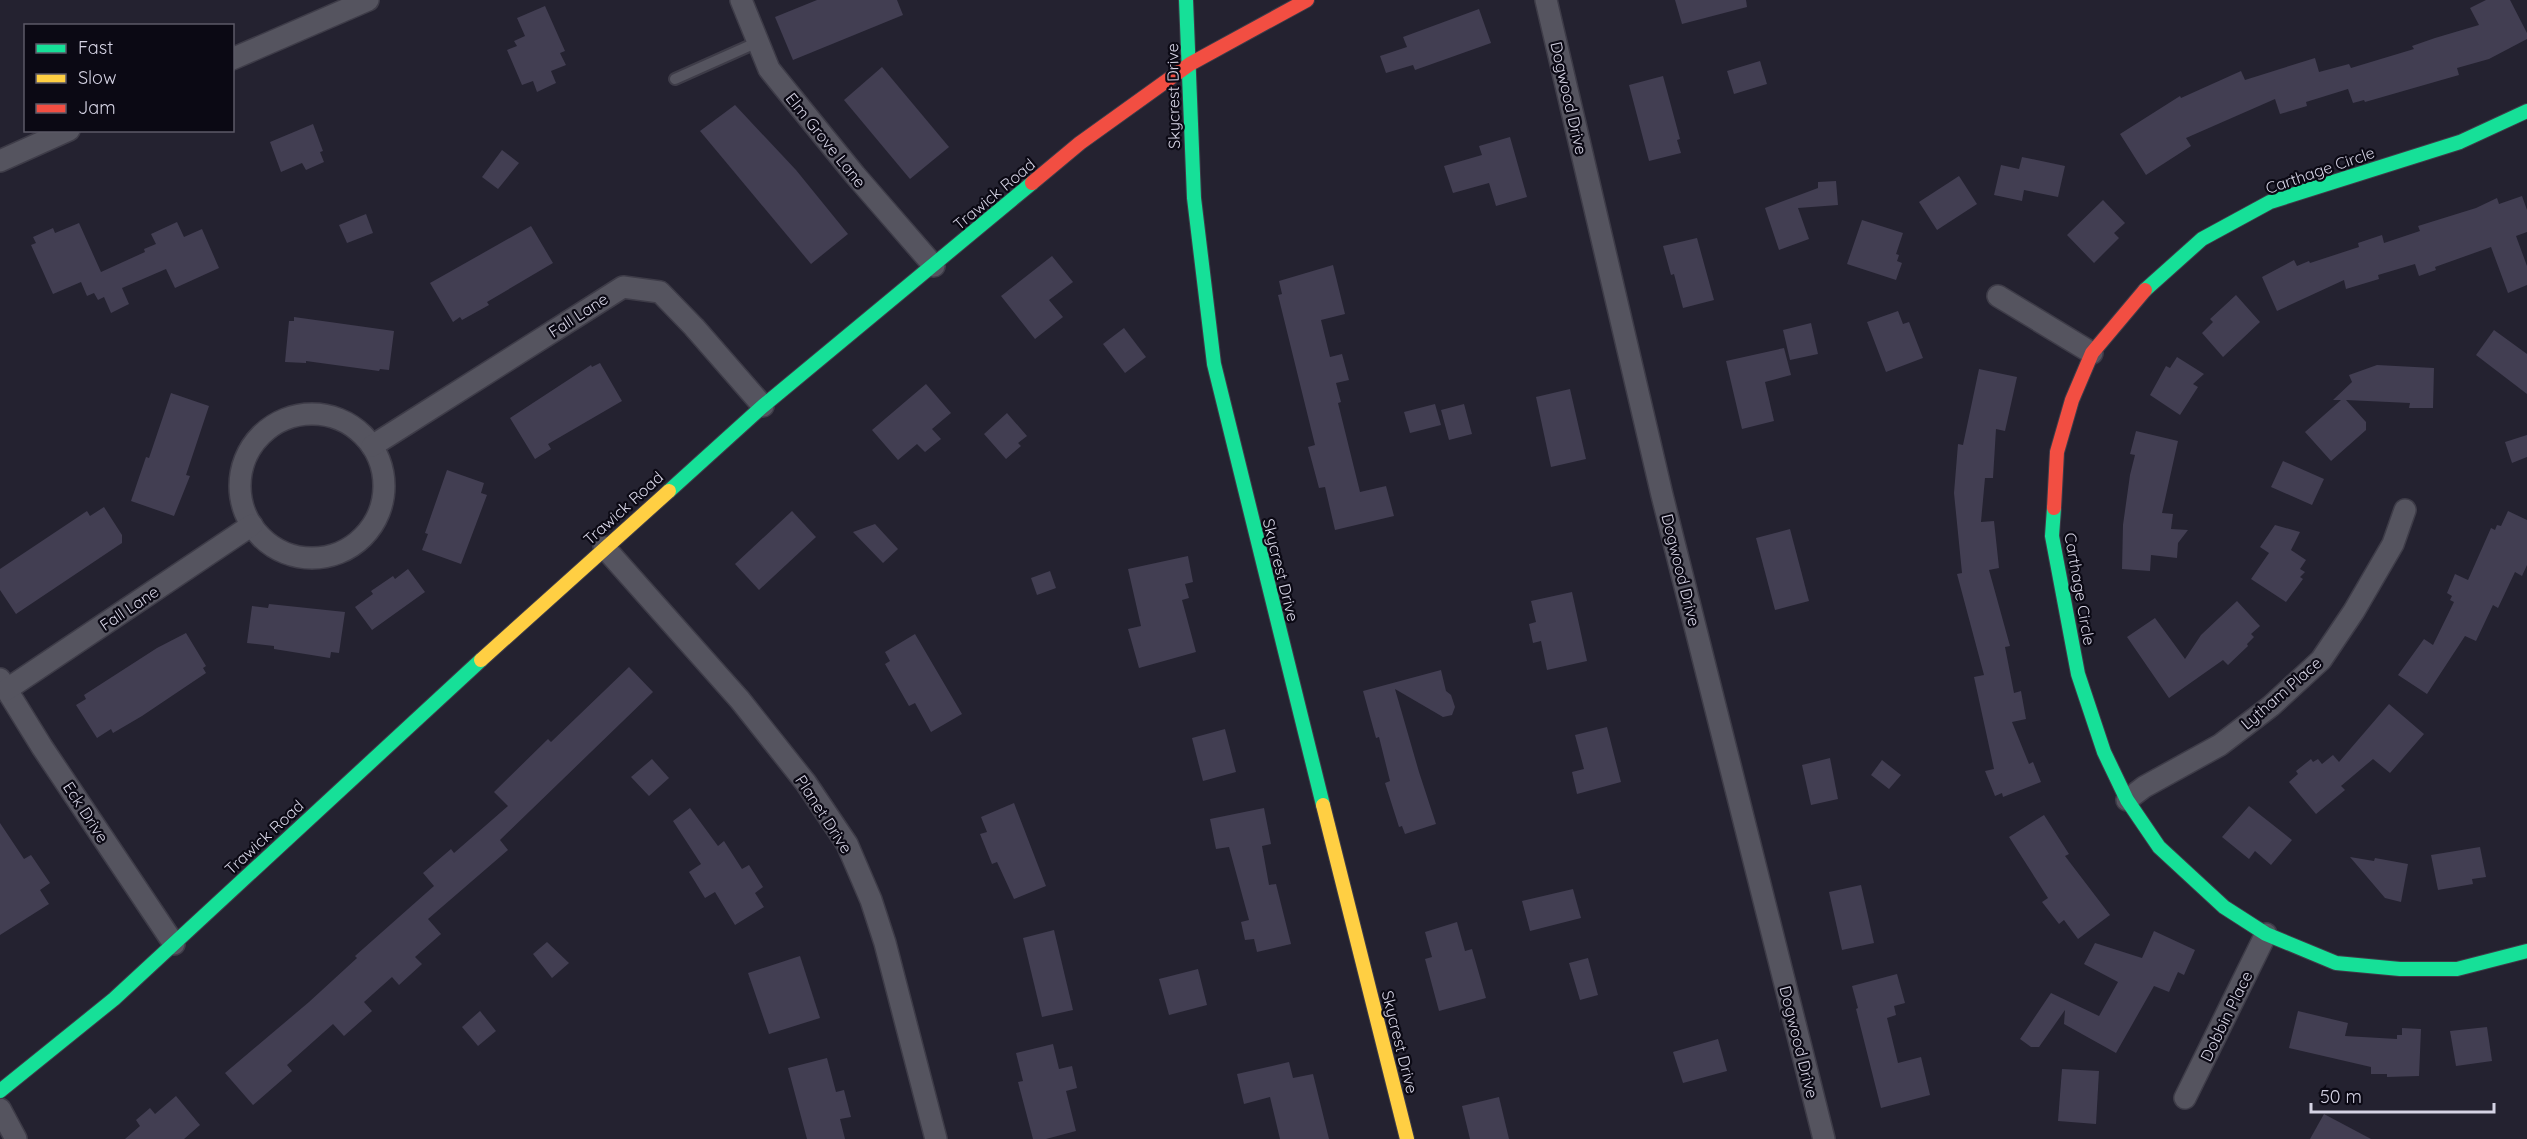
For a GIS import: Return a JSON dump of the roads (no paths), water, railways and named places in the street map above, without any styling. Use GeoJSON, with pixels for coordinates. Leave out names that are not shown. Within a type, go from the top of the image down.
{"type":"FeatureCollection","features":[{"type":"Feature","properties":{"kind":"street"},"geometry":{"type":"LineString","coordinates":[[234,58],[368,0]]}},
{"type":"Feature","properties":{"kind":"street","name":"Elm Grove Lane"},"geometry":{"type":"LineString","coordinates":[[741,0],[769,69],[855,175],[934,266]]}},
{"type":"Feature","properties":{"kind":"street","name":"Skycrest Drive"},"geometry":{"type":"LineString","coordinates":[[1186,0],[1194,198],[1214,364],[1407,1139]]}},
{"type":"Feature","properties":{"kind":"street","name":"Trawick Road"},"geometry":{"type":"LineString","coordinates":[[0,1090],[114,999],[395,737],[763,406],[934,266],[1080,142],[1190,64],[1306,0]]}},
{"type":"Feature","properties":{"kind":"street","name":"Dogwood Drive"},"geometry":{"type":"LineString","coordinates":[[1546,0],[1662,495],[1824,1139]]}},
{"type":"Feature","properties":{"kind":"street","name":"Carthage Circle"},"geometry":{"type":"LineString","coordinates":[[2527,111],[2460,142],[2270,202],[2202,239],[2146,289],[2092,353],[2072,400],[2057,452],[2052,536],[2078,674],[2104,752],[2127,800],[2159,847],[2224,907],[2266,934],[2337,963],[2400,969],[2457,969],[2527,951]]}},
{"type":"Feature","properties":{"kind":"street"},"geometry":{"type":"LineString","coordinates":[[0,160],[64,132]]}},
{"type":"Feature","properties":{"kind":"street","name":"Fall Lane"},"geometry":{"type":"LineString","coordinates":[[372,446],[623,287],[660,292],[763,406]]}},
{"type":"Feature","properties":{"kind":"street"},"geometry":{"type":"LineString","coordinates":[[1998,296],[2092,353]]}},
{"type":"Feature","properties":{"kind":"street"},"geometry":{"type":"LineString","coordinates":[[304,414],[324,415],[343,421],[359,432],[372,446],[383,472],[383,499],[373,525],[354,545],[329,556],[302,558],[276,549],[252,525],[242,501],[240,481],[244,462],[254,444],[267,430],[284,419],[304,414]]}},
{"type":"Feature","properties":{"kind":"street","name":"Lytham Place"},"geometry":{"type":"LineString","coordinates":[[2127,800],[2144,787],[2220,744],[2271,706],[2321,660],[2354,611],[2393,544],[2405,510]]}},
{"type":"Feature","properties":{"kind":"street","name":"Fall Lane"},"geometry":{"type":"LineString","coordinates":[[3,685],[252,525]]}},
{"type":"Feature","properties":{"kind":"street","name":"Planet Drive"},"geometry":{"type":"LineString","coordinates":[[604,547],[740,700],[806,783],[847,844],[871,900],[885,943],[936,1139]]}},
{"type":"Feature","properties":{"kind":"street","name":"Eck Drive"},"geometry":{"type":"LineString","coordinates":[[3,685],[174,944]]}},
{"type":"Feature","properties":{"kind":"street","name":"Dobbin Place"},"geometry":{"type":"LineString","coordinates":[[2186,1098],[2266,934]]}},
{"type":"Feature","properties":{"kind":"street"},"geometry":{"type":"LineString","coordinates":[[0,1109],[16,1139]]}},
{"type":"Feature","properties":{"kind":"lane"},"geometry":{"type":"LineString","coordinates":[[675,79],[758,42]]}}]}
